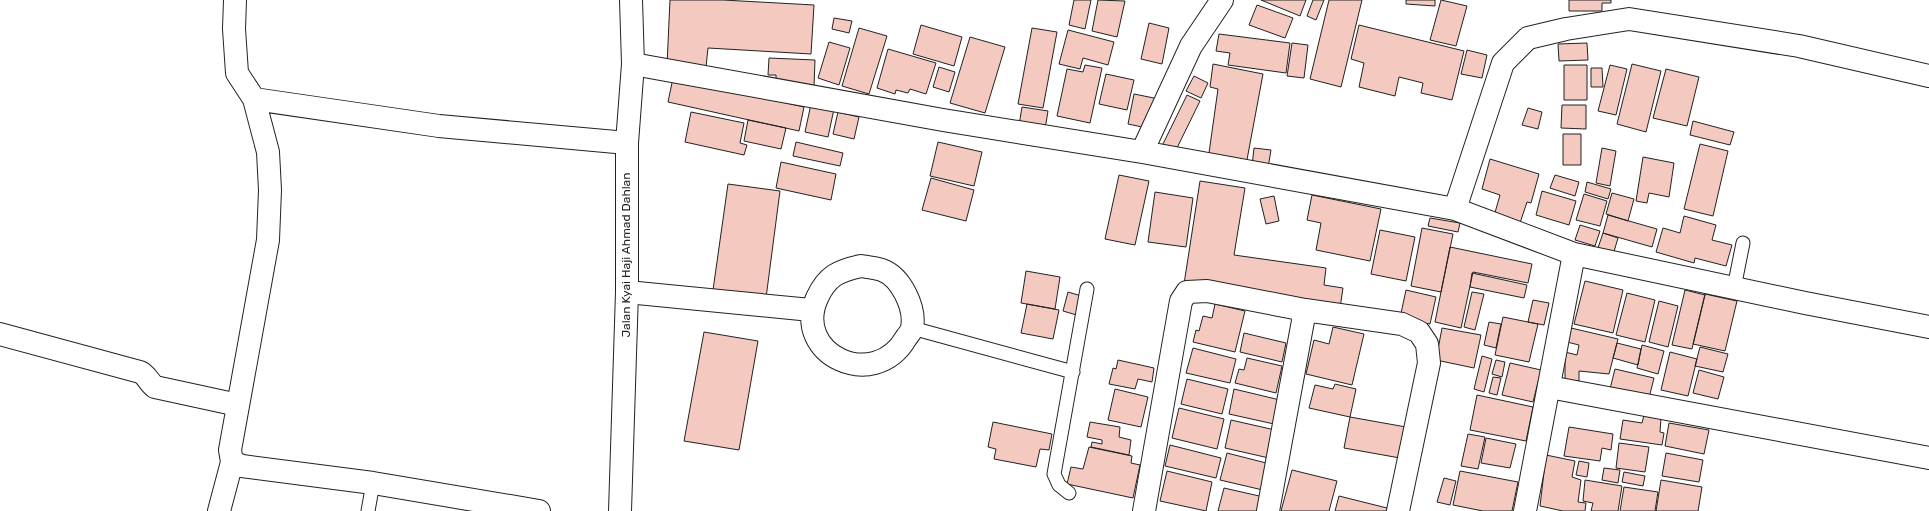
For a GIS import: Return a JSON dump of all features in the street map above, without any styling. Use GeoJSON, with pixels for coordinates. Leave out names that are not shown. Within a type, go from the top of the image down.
{"type":"FeatureCollection","features":[{"type":"Feature","properties":{"kind":"street"},"geometry":{"type":"LineString","coordinates":[[220,511],[232,462],[230,450],[268,240],[270,190],[268,152],[254,99],[236,73],[234,29],[235,0]]}},
{"type":"Feature","properties":{"kind":"street","name":"Jalan Kyai Haji Ahmad Dahlan"},"geometry":{"type":"LineString","coordinates":[[620,511],[627,292],[627,144],[633,64],[631,0]]}},
{"type":"Feature","properties":{"kind":"street"},"geometry":{"type":"LineString","coordinates":[[1142,152],[1191,46],[1222,0]]}},
{"type":"Feature","properties":{"kind":"street"},"geometry":{"type":"LineString","coordinates":[[1455,209],[1503,63],[1528,38],[1566,29],[1629,10],[1799,46],[1929,76]]}},
{"type":"Feature","properties":{"kind":"street"},"geometry":{"type":"LineString","coordinates":[[633,64],[944,120],[1142,152],[1455,209],[1574,254],[1929,327]]}},
{"type":"Feature","properties":{"kind":"street"},"geometry":{"type":"LineString","coordinates":[[254,99],[439,126],[627,144]]}},
{"type":"Feature","properties":{"kind":"street"},"geometry":{"type":"LineString","coordinates":[[1526,511],[1574,254]]}},
{"type":"Feature","properties":{"kind":"street"},"geometry":{"type":"LineString","coordinates":[[861,266],[882,270],[900,283],[910,302],[912,328],[902,345],[885,360],[863,366],[841,361],[823,347],[813,327],[812,310],[822,285],[839,271],[861,266]]}},
{"type":"Feature","properties":{"kind":"street"},"geometry":{"type":"LineString","coordinates":[[1144,511],[1181,301],[1187,292],[1207,291],[1305,310],[1402,324],[1419,332],[1427,344],[1429,363],[1398,511]]}},
{"type":"Feature","properties":{"kind":"street"},"geometry":{"type":"LineString","coordinates":[[627,292],[812,310]]}},
{"type":"Feature","properties":{"kind":"street"},"geometry":{"type":"LineString","coordinates":[[1268,511],[1305,310]]}},
{"type":"Feature","properties":{"kind":"street"},"geometry":{"type":"LineString","coordinates":[[0,334],[128,368],[144,374],[150,384],[155,387],[238,405]]}},
{"type":"Feature","properties":{"kind":"street"},"geometry":{"type":"LineString","coordinates":[[1549,387],[1929,458]]}},
{"type":"Feature","properties":{"kind":"street"},"geometry":{"type":"LineString","coordinates":[[232,462],[242,466],[373,483],[538,511]]}},
{"type":"Feature","properties":{"kind":"lane"},"geometry":{"type":"LineString","coordinates":[[1734,288],[1743,243]]}},
{"type":"Feature","properties":{"kind":"lane"},"geometry":{"type":"LineString","coordinates":[[1069,493],[1059,485],[1054,474],[1088,289]]}},
{"type":"Feature","properties":{"kind":"lane"},"geometry":{"type":"LineString","coordinates":[[912,328],[1073,372]]}},
{"type":"Feature","properties":{"kind":"lane"},"geometry":{"type":"LineString","coordinates":[[368,511],[373,483]]}},
{"type":"Feature","properties":{"kind":"building"},"geometry":{"type":"Polygon","coordinates":[[[670,0],[723,0],[814,5],[811,54],[708,48],[706,67],[667,65],[670,0]]]}},
{"type":"Feature","properties":{"kind":"building"},"geometry":{"type":"Polygon","coordinates":[[[1074,0],[1091,0],[1085,29],[1069,25],[1074,0]]]}},
{"type":"Feature","properties":{"kind":"building"},"geometry":{"type":"Polygon","coordinates":[[[1098,0],[1125,1],[1117,37],[1092,31],[1098,0]]]}},
{"type":"Feature","properties":{"kind":"building"},"geometry":{"type":"Polygon","coordinates":[[[1261,0],[1306,0],[1300,16],[1261,0]]]}},
{"type":"Feature","properties":{"kind":"building"},"geometry":{"type":"Polygon","coordinates":[[[1313,0],[1324,0],[1316,20],[1307,16],[1313,0]]]}},
{"type":"Feature","properties":{"kind":"building"},"geometry":{"type":"Polygon","coordinates":[[[1329,0],[1362,0],[1341,87],[1310,79],[1329,0]]]}},
{"type":"Feature","properties":{"kind":"building"},"geometry":{"type":"Polygon","coordinates":[[[1406,0],[1435,0],[1435,6],[1406,4],[1406,0]]]}},
{"type":"Feature","properties":{"kind":"building"},"geometry":{"type":"Polygon","coordinates":[[[1441,0],[1467,6],[1456,46],[1430,40],[1441,0]]]}},
{"type":"Feature","properties":{"kind":"building"},"geometry":{"type":"Polygon","coordinates":[[[1569,0],[1611,0],[1611,3],[1602,3],[1602,11],[1569,11],[1569,0]]]}},
{"type":"Feature","properties":{"kind":"building"},"geometry":{"type":"Polygon","coordinates":[[[1257,5],[1293,18],[1285,38],[1249,25],[1257,5]]]}},
{"type":"Feature","properties":{"kind":"building"},"geometry":{"type":"Polygon","coordinates":[[[834,18],[852,21],[849,33],[832,29],[834,18]]]}},
{"type":"Feature","properties":{"kind":"building"},"geometry":{"type":"Polygon","coordinates":[[[1149,23],[1169,28],[1162,64],[1141,59],[1149,23]]]}},
{"type":"Feature","properties":{"kind":"building"},"geometry":{"type":"Polygon","coordinates":[[[921,25],[962,37],[954,66],[913,54],[921,25]]]}},
{"type":"Feature","properties":{"kind":"building"},"geometry":{"type":"Polygon","coordinates":[[[1359,25],[1464,51],[1452,100],[1421,93],[1423,83],[1399,77],[1395,96],[1359,87],[1364,63],[1351,59],[1359,25]]]}},
{"type":"Feature","properties":{"kind":"building"},"geometry":{"type":"Polygon","coordinates":[[[859,28],[887,36],[869,94],[842,86],[859,28]]]}},
{"type":"Feature","properties":{"kind":"building"},"geometry":{"type":"Polygon","coordinates":[[[1032,28],[1057,32],[1043,108],[1018,104],[1032,28]]]}},
{"type":"Feature","properties":{"kind":"building"},"geometry":{"type":"Polygon","coordinates":[[[1068,30],[1114,42],[1108,65],[1083,58],[1080,69],[1059,64],[1068,30]]]}},
{"type":"Feature","properties":{"kind":"building"},"geometry":{"type":"Polygon","coordinates":[[[1219,34],[1290,43],[1286,73],[1228,65],[1230,53],[1216,51],[1219,34]]]}},
{"type":"Feature","properties":{"kind":"building"},"geometry":{"type":"Polygon","coordinates":[[[970,37],[1005,47],[985,113],[950,103],[970,37]]]}},
{"type":"Feature","properties":{"kind":"building"},"geometry":{"type":"Polygon","coordinates":[[[829,42],[850,48],[839,85],[818,78],[829,42]]]}},
{"type":"Feature","properties":{"kind":"building"},"geometry":{"type":"Polygon","coordinates":[[[1292,43],[1308,45],[1304,78],[1287,76],[1292,43]]]}},
{"type":"Feature","properties":{"kind":"building"},"geometry":{"type":"Polygon","coordinates":[[[1587,43],[1588,60],[1559,61],[1558,44],[1587,43]]]}},
{"type":"Feature","properties":{"kind":"building"},"geometry":{"type":"Polygon","coordinates":[[[888,49],[936,63],[926,94],[910,89],[908,93],[896,90],[895,94],[877,88],[888,49]]]}},
{"type":"Feature","properties":{"kind":"building"},"geometry":{"type":"Polygon","coordinates":[[[1467,50],[1487,55],[1482,78],[1461,74],[1467,50]]]}},
{"type":"Feature","properties":{"kind":"building"},"geometry":{"type":"Polygon","coordinates":[[[769,58],[815,60],[814,87],[776,85],[776,75],[768,75],[769,58]]]}},
{"type":"Feature","properties":{"kind":"building"},"geometry":{"type":"Polygon","coordinates":[[[1213,64],[1263,74],[1246,165],[1208,160],[1218,89],[1210,87],[1213,64]]]}},
{"type":"Feature","properties":{"kind":"building"},"geometry":{"type":"Polygon","coordinates":[[[1632,64],[1661,71],[1646,132],[1617,124],[1632,64]]]}},
{"type":"Feature","properties":{"kind":"building"},"geometry":{"type":"Polygon","coordinates":[[[1085,65],[1102,68],[1090,123],[1057,116],[1067,69],[1083,72],[1085,65]]]}},
{"type":"Feature","properties":{"kind":"building"},"geometry":{"type":"Polygon","coordinates":[[[1564,65],[1587,65],[1587,100],[1564,100],[1564,65]]]}},
{"type":"Feature","properties":{"kind":"building"},"geometry":{"type":"Polygon","coordinates":[[[1610,65],[1627,69],[1616,115],[1598,111],[1610,65]]]}},
{"type":"Feature","properties":{"kind":"building"},"geometry":{"type":"Polygon","coordinates":[[[939,67],[955,72],[949,92],[933,87],[939,67]]]}},
{"type":"Feature","properties":{"kind":"building"},"geometry":{"type":"Polygon","coordinates":[[[1591,68],[1602,68],[1603,87],[1591,87],[1591,68]]]}},
{"type":"Feature","properties":{"kind":"building"},"geometry":{"type":"Polygon","coordinates":[[[1666,69],[1699,77],[1687,126],[1653,118],[1666,69]]]}},
{"type":"Feature","properties":{"kind":"building"},"geometry":{"type":"Polygon","coordinates":[[[1106,74],[1134,80],[1127,110],[1099,104],[1106,74]]]}},
{"type":"Feature","properties":{"kind":"building"},"geometry":{"type":"Polygon","coordinates":[[[1194,76],[1208,83],[1201,98],[1186,91],[1194,76]]]}},
{"type":"Feature","properties":{"kind":"building"},"geometry":{"type":"Polygon","coordinates":[[[673,78],[804,107],[799,131],[668,102],[673,78]]]}},
{"type":"Feature","properties":{"kind":"building"},"geometry":{"type":"Polygon","coordinates":[[[1134,94],[1159,99],[1152,129],[1128,124],[1134,94]]]}},
{"type":"Feature","properties":{"kind":"building"},"geometry":{"type":"Polygon","coordinates":[[[1187,95],[1200,101],[1174,154],[1161,148],[1187,95]]]}},
{"type":"Feature","properties":{"kind":"building"},"geometry":{"type":"Polygon","coordinates":[[[811,104],[834,109],[828,137],[805,132],[811,104]]]}},
{"type":"Feature","properties":{"kind":"building"},"geometry":{"type":"Polygon","coordinates":[[[1562,105],[1586,105],[1586,129],[1561,128],[1562,105]]]}},
{"type":"Feature","properties":{"kind":"building"},"geometry":{"type":"Polygon","coordinates":[[[1022,107],[1048,111],[1045,129],[1019,125],[1022,107]]]}},
{"type":"Feature","properties":{"kind":"building"},"geometry":{"type":"Polygon","coordinates":[[[1528,108],[1542,112],[1538,129],[1522,125],[1528,108]]]}},
{"type":"Feature","properties":{"kind":"building"},"geometry":{"type":"Polygon","coordinates":[[[691,112],[744,123],[740,143],[747,145],[744,155],[685,142],[691,112]]]}},
{"type":"Feature","properties":{"kind":"building"},"geometry":{"type":"Polygon","coordinates":[[[838,112],[859,117],[854,139],[833,134],[838,112]]]}},
{"type":"Feature","properties":{"kind":"building"},"geometry":{"type":"Polygon","coordinates":[[[748,120],[786,128],[781,149],[744,141],[748,120]]]}},
{"type":"Feature","properties":{"kind":"building"},"geometry":{"type":"Polygon","coordinates":[[[1693,121],[1734,132],[1730,145],[1690,135],[1693,121]]]}},
{"type":"Feature","properties":{"kind":"building"},"geometry":{"type":"Polygon","coordinates":[[[1563,134],[1581,134],[1581,165],[1563,165],[1563,134]]]}},
{"type":"Feature","properties":{"kind":"building"},"geometry":{"type":"Polygon","coordinates":[[[796,142],[843,153],[840,166],[793,156],[796,142]]]}},
{"type":"Feature","properties":{"kind":"building"},"geometry":{"type":"Polygon","coordinates":[[[938,142],[982,152],[974,186],[930,176],[938,142]]]}},
{"type":"Feature","properties":{"kind":"building"},"geometry":{"type":"Polygon","coordinates":[[[1700,144],[1728,151],[1713,216],[1684,209],[1700,144]]]}},
{"type":"Feature","properties":{"kind":"building"},"geometry":{"type":"Polygon","coordinates":[[[1254,148],[1271,150],[1268,168],[1252,166],[1254,148]]]}},
{"type":"Feature","properties":{"kind":"building"},"geometry":{"type":"Polygon","coordinates":[[[1602,148],[1616,151],[1610,186],[1596,183],[1602,148]]]}},
{"type":"Feature","properties":{"kind":"building"},"geometry":{"type":"Polygon","coordinates":[[[1643,157],[1674,163],[1669,197],[1649,193],[1647,203],[1636,201],[1643,157]]]}},
{"type":"Feature","properties":{"kind":"building"},"geometry":{"type":"Polygon","coordinates":[[[1490,159],[1539,174],[1531,203],[1527,202],[1520,223],[1494,216],[1500,195],[1482,189],[1490,159]]]}},
{"type":"Feature","properties":{"kind":"building"},"geometry":{"type":"Polygon","coordinates":[[[781,162],[836,174],[831,200],[776,188],[781,162]]]}},
{"type":"Feature","properties":{"kind":"building"},"geometry":{"type":"Polygon","coordinates":[[[1119,175],[1149,181],[1135,245],[1105,239],[1119,175]]]}},
{"type":"Feature","properties":{"kind":"building"},"geometry":{"type":"Polygon","coordinates":[[[1555,175],[1579,182],[1575,196],[1550,188],[1555,175]]]}},
{"type":"Feature","properties":{"kind":"building"},"geometry":{"type":"Polygon","coordinates":[[[931,178],[974,190],[966,221],[922,210],[931,178]]]}},
{"type":"Feature","properties":{"kind":"building"},"geometry":{"type":"Polygon","coordinates":[[[1200,181],[1245,188],[1234,255],[1326,268],[1324,285],[1343,288],[1340,308],[1184,284],[1200,181]]]}},
{"type":"Feature","properties":{"kind":"building"},"geometry":{"type":"Polygon","coordinates":[[[1587,182],[1611,189],[1608,199],[1585,192],[1587,182]]]}},
{"type":"Feature","properties":{"kind":"building"},"geometry":{"type":"Polygon","coordinates":[[[728,184],[780,191],[766,298],[713,290],[728,184]]]}},
{"type":"Feature","properties":{"kind":"building"},"geometry":{"type":"Polygon","coordinates":[[[1542,191],[1576,201],[1569,225],[1536,215],[1542,191]]]}},
{"type":"Feature","properties":{"kind":"building"},"geometry":{"type":"Polygon","coordinates":[[[1155,192],[1193,198],[1186,247],[1148,242],[1155,192]]]}},
{"type":"Feature","properties":{"kind":"building"},"geometry":{"type":"Polygon","coordinates":[[[1612,193],[1634,199],[1628,221],[1606,214],[1612,193]]]}},
{"type":"Feature","properties":{"kind":"building"},"geometry":{"type":"Polygon","coordinates":[[[1584,194],[1607,201],[1600,226],[1576,220],[1584,194]]]}},
{"type":"Feature","properties":{"kind":"building"},"geometry":{"type":"Polygon","coordinates":[[[1312,195],[1381,209],[1370,261],[1316,250],[1321,223],[1307,220],[1312,195]]]}},
{"type":"Feature","properties":{"kind":"building"},"geometry":{"type":"Polygon","coordinates":[[[1274,196],[1279,221],[1266,224],[1260,199],[1274,196]]]}},
{"type":"Feature","properties":{"kind":"building"},"geometry":{"type":"Polygon","coordinates":[[[1608,215],[1657,229],[1652,247],[1603,233],[1608,215]]]}},
{"type":"Feature","properties":{"kind":"building"},"geometry":{"type":"Polygon","coordinates":[[[1684,216],[1716,225],[1712,240],[1732,245],[1726,266],[1695,258],[1694,263],[1656,252],[1663,228],[1680,233],[1684,216]]]}},
{"type":"Feature","properties":{"kind":"building"},"geometry":{"type":"Polygon","coordinates":[[[1430,218],[1460,223],[1458,232],[1428,226],[1430,218]]]}},
{"type":"Feature","properties":{"kind":"building"},"geometry":{"type":"Polygon","coordinates":[[[1580,225],[1600,231],[1595,246],[1575,240],[1580,225]]]}},
{"type":"Feature","properties":{"kind":"building"},"geometry":{"type":"Polygon","coordinates":[[[1422,228],[1453,234],[1441,292],[1411,286],[1422,228]]]}},
{"type":"Feature","properties":{"kind":"building"},"geometry":{"type":"Polygon","coordinates":[[[1380,230],[1415,237],[1406,281],[1371,274],[1380,230]]]}},
{"type":"Feature","properties":{"kind":"building"},"geometry":{"type":"Polygon","coordinates":[[[1603,233],[1618,238],[1613,255],[1597,251],[1603,233]]]}},
{"type":"Feature","properties":{"kind":"building"},"geometry":{"type":"Polygon","coordinates":[[[1450,247],[1532,264],[1528,283],[1473,272],[1461,328],[1435,322],[1450,247]]]}},
{"type":"Feature","properties":{"kind":"building"},"geometry":{"type":"Polygon","coordinates":[[[1026,271],[1060,277],[1055,309],[1021,303],[1026,271]]]}},
{"type":"Feature","properties":{"kind":"building"},"geometry":{"type":"Polygon","coordinates":[[[1472,273],[1527,285],[1524,298],[1470,287],[1472,273]]]}},
{"type":"Feature","properties":{"kind":"building"},"geometry":{"type":"Polygon","coordinates":[[[1585,281],[1623,290],[1613,333],[1574,324],[1585,281]]]}},
{"type":"Feature","properties":{"kind":"building"},"geometry":{"type":"Polygon","coordinates":[[[1406,290],[1436,297],[1430,324],[1400,318],[1406,290]]]}},
{"type":"Feature","properties":{"kind":"building"},"geometry":{"type":"Polygon","coordinates":[[[1685,290],[1705,295],[1692,349],[1672,345],[1685,290]]]}},
{"type":"Feature","properties":{"kind":"building"},"geometry":{"type":"Polygon","coordinates":[[[1068,292],[1085,297],[1080,316],[1063,311],[1068,292]]]}},
{"type":"Feature","properties":{"kind":"building"},"geometry":{"type":"Polygon","coordinates":[[[1472,292],[1484,294],[1475,330],[1464,327],[1472,292]]]}},
{"type":"Feature","properties":{"kind":"building"},"geometry":{"type":"Polygon","coordinates":[[[1627,293],[1655,300],[1645,342],[1616,335],[1627,293]]]}},
{"type":"Feature","properties":{"kind":"building"},"geometry":{"type":"Polygon","coordinates":[[[1705,294],[1737,301],[1725,351],[1693,344],[1705,294]]]}},
{"type":"Feature","properties":{"kind":"building"},"geometry":{"type":"Polygon","coordinates":[[[1533,300],[1549,303],[1544,325],[1528,322],[1533,300]]]}},
{"type":"Feature","properties":{"kind":"building"},"geometry":{"type":"Polygon","coordinates":[[[1659,301],[1678,306],[1668,347],[1649,342],[1659,301]]]}},
{"type":"Feature","properties":{"kind":"building"},"geometry":{"type":"Polygon","coordinates":[[[1027,304],[1059,310],[1053,339],[1021,333],[1027,304]]]}},
{"type":"Feature","properties":{"kind":"building"},"geometry":{"type":"Polygon","coordinates":[[[1215,304],[1245,311],[1235,352],[1193,342],[1196,330],[1199,331],[1203,316],[1212,318],[1215,304]]]}},
{"type":"Feature","properties":{"kind":"building"},"geometry":{"type":"Polygon","coordinates":[[[1503,317],[1538,324],[1529,362],[1495,355],[1503,317]]]}},
{"type":"Feature","properties":{"kind":"building"},"geometry":{"type":"Polygon","coordinates":[[[1489,322],[1501,324],[1496,348],[1484,345],[1489,322]]]}},
{"type":"Feature","properties":{"kind":"building"},"geometry":{"type":"Polygon","coordinates":[[[1333,327],[1364,334],[1352,385],[1306,374],[1314,340],[1329,344],[1333,327]]]}},
{"type":"Feature","properties":{"kind":"building"},"geometry":{"type":"Polygon","coordinates":[[[1442,328],[1481,335],[1474,368],[1436,360],[1442,328]]]}},
{"type":"Feature","properties":{"kind":"building"},"geometry":{"type":"Polygon","coordinates":[[[1571,328],[1618,339],[1609,374],[1579,371],[1579,381],[1565,380],[1565,352],[1577,355],[1579,345],[1567,342],[1571,328]]]}},
{"type":"Feature","properties":{"kind":"building"},"geometry":{"type":"Polygon","coordinates":[[[704,332],[758,341],[739,450],[684,441],[704,332]]]}},
{"type":"Feature","properties":{"kind":"building"},"geometry":{"type":"Polygon","coordinates":[[[1244,333],[1286,343],[1282,362],[1240,352],[1244,333]]]}},
{"type":"Feature","properties":{"kind":"building"},"geometry":{"type":"Polygon","coordinates":[[[1617,343],[1641,349],[1638,365],[1613,358],[1617,343]]]}},
{"type":"Feature","properties":{"kind":"building"},"geometry":{"type":"Polygon","coordinates":[[[1642,345],[1664,351],[1658,374],[1637,368],[1642,345]]]}},
{"type":"Feature","properties":{"kind":"building"},"geometry":{"type":"Polygon","coordinates":[[[1700,347],[1728,354],[1723,372],[1695,366],[1700,347]]]}},
{"type":"Feature","properties":{"kind":"building"},"geometry":{"type":"Polygon","coordinates":[[[1193,348],[1236,359],[1230,383],[1186,373],[1193,348]]]}},
{"type":"Feature","properties":{"kind":"building"},"geometry":{"type":"Polygon","coordinates":[[[1670,352],[1697,359],[1688,396],[1661,390],[1670,352]]]}},
{"type":"Feature","properties":{"kind":"building"},"geometry":{"type":"Polygon","coordinates":[[[1482,356],[1492,359],[1484,392],[1474,389],[1482,356]]]}},
{"type":"Feature","properties":{"kind":"building"},"geometry":{"type":"Polygon","coordinates":[[[1247,358],[1282,366],[1276,393],[1235,383],[1239,369],[1244,370],[1247,358]]]}},
{"type":"Feature","properties":{"kind":"building"},"geometry":{"type":"Polygon","coordinates":[[[1118,360],[1154,368],[1152,382],[1138,379],[1135,389],[1109,384],[1113,368],[1116,369],[1118,360]]]}},
{"type":"Feature","properties":{"kind":"building"},"geometry":{"type":"Polygon","coordinates":[[[1496,360],[1505,362],[1502,377],[1492,374],[1496,360]]]}},
{"type":"Feature","properties":{"kind":"building"},"geometry":{"type":"Polygon","coordinates":[[[1510,363],[1541,370],[1533,402],[1502,395],[1510,363]]]}},
{"type":"Feature","properties":{"kind":"building"},"geometry":{"type":"Polygon","coordinates":[[[1615,369],[1654,378],[1649,398],[1610,389],[1615,369]]]}},
{"type":"Feature","properties":{"kind":"building"},"geometry":{"type":"Polygon","coordinates":[[[1699,370],[1724,377],[1718,399],[1693,393],[1699,370]]]}},
{"type":"Feature","properties":{"kind":"building"},"geometry":{"type":"Polygon","coordinates":[[[1493,377],[1501,378],[1497,395],[1489,393],[1493,377]]]}},
{"type":"Feature","properties":{"kind":"building"},"geometry":{"type":"Polygon","coordinates":[[[1187,379],[1228,389],[1222,414],[1181,404],[1187,379]]]}},
{"type":"Feature","properties":{"kind":"building"},"geometry":{"type":"Polygon","coordinates":[[[1335,384],[1356,389],[1350,417],[1309,408],[1315,385],[1333,389],[1335,384]]]}},
{"type":"Feature","properties":{"kind":"building"},"geometry":{"type":"Polygon","coordinates":[[[1115,389],[1148,397],[1141,427],[1108,420],[1115,389]]]}},
{"type":"Feature","properties":{"kind":"building"},"geometry":{"type":"Polygon","coordinates":[[[1234,389],[1280,400],[1274,424],[1229,414],[1234,389]]]}},
{"type":"Feature","properties":{"kind":"building"},"geometry":{"type":"Polygon","coordinates":[[[1477,395],[1533,407],[1526,441],[1470,430],[1477,395]]]}},
{"type":"Feature","properties":{"kind":"building"},"geometry":{"type":"Polygon","coordinates":[[[1179,408],[1224,419],[1217,449],[1172,438],[1179,408]]]}},
{"type":"Feature","properties":{"kind":"building"},"geometry":{"type":"Polygon","coordinates":[[[1644,415],[1661,418],[1660,432],[1664,433],[1662,445],[1620,439],[1623,420],[1642,423],[1644,415]]]}},
{"type":"Feature","properties":{"kind":"building"},"geometry":{"type":"Polygon","coordinates":[[[1350,417],[1406,427],[1400,458],[1344,448],[1350,417]]]}},
{"type":"Feature","properties":{"kind":"building"},"geometry":{"type":"Polygon","coordinates":[[[1231,420],[1275,430],[1269,458],[1225,448],[1231,420]]]}},
{"type":"Feature","properties":{"kind":"building"},"geometry":{"type":"Polygon","coordinates":[[[993,422],[1052,434],[1049,450],[1040,449],[1036,467],[994,459],[996,449],[988,447],[993,422]]]}},
{"type":"Feature","properties":{"kind":"building"},"geometry":{"type":"Polygon","coordinates":[[[1090,422],[1120,427],[1119,437],[1131,440],[1129,455],[1091,447],[1092,442],[1102,444],[1102,440],[1087,437],[1090,422]]]}},
{"type":"Feature","properties":{"kind":"building"},"geometry":{"type":"Polygon","coordinates":[[[1669,423],[1709,430],[1704,454],[1665,446],[1669,423]]]}},
{"type":"Feature","properties":{"kind":"building"},"geometry":{"type":"Polygon","coordinates":[[[1569,427],[1613,434],[1611,450],[1602,448],[1600,461],[1564,456],[1569,427]]]}},
{"type":"Feature","properties":{"kind":"building"},"geometry":{"type":"Polygon","coordinates":[[[1468,434],[1485,437],[1478,469],[1461,466],[1468,434]]]}},
{"type":"Feature","properties":{"kind":"building"},"geometry":{"type":"Polygon","coordinates":[[[1486,438],[1516,444],[1510,468],[1481,463],[1486,438]]]}},
{"type":"Feature","properties":{"kind":"building"},"geometry":{"type":"Polygon","coordinates":[[[1619,443],[1649,447],[1645,472],[1616,468],[1619,443]]]}},
{"type":"Feature","properties":{"kind":"building"},"geometry":{"type":"Polygon","coordinates":[[[1170,445],[1221,458],[1216,478],[1165,466],[1170,445]]]}},
{"type":"Feature","properties":{"kind":"building"},"geometry":{"type":"Polygon","coordinates":[[[1089,447],[1132,456],[1131,463],[1140,465],[1133,498],[1067,484],[1071,467],[1083,469],[1089,447]]]}},
{"type":"Feature","properties":{"kind":"building"},"geometry":{"type":"Polygon","coordinates":[[[1227,453],[1274,465],[1267,491],[1220,480],[1227,453]]]}},
{"type":"Feature","properties":{"kind":"building"},"geometry":{"type":"Polygon","coordinates":[[[1666,453],[1703,460],[1699,482],[1662,476],[1666,453]]]}},
{"type":"Feature","properties":{"kind":"building"},"geometry":{"type":"Polygon","coordinates":[[[1546,455],[1575,461],[1572,477],[1581,480],[1578,502],[1586,503],[1585,511],[1563,511],[1540,506],[1546,455]]]}},
{"type":"Feature","properties":{"kind":"building"},"geometry":{"type":"Polygon","coordinates":[[[1579,461],[1589,463],[1587,477],[1576,475],[1579,461]]]}},
{"type":"Feature","properties":{"kind":"building"},"geometry":{"type":"Polygon","coordinates":[[[1604,468],[1620,470],[1618,483],[1602,480],[1604,468]]]}},
{"type":"Feature","properties":{"kind":"building"},"geometry":{"type":"Polygon","coordinates":[[[1292,470],[1337,481],[1329,511],[1281,511],[1292,470]]]}},
{"type":"Feature","properties":{"kind":"building"},"geometry":{"type":"Polygon","coordinates":[[[1167,471],[1212,482],[1206,511],[1160,501],[1167,471]]]}},
{"type":"Feature","properties":{"kind":"building"},"geometry":{"type":"Polygon","coordinates":[[[1460,471],[1518,482],[1512,511],[1483,511],[1453,505],[1460,471]]]}},
{"type":"Feature","properties":{"kind":"building"},"geometry":{"type":"Polygon","coordinates":[[[1624,472],[1645,476],[1643,486],[1622,482],[1624,472]]]}},
{"type":"Feature","properties":{"kind":"building"},"geometry":{"type":"Polygon","coordinates":[[[1444,478],[1456,481],[1450,505],[1437,502],[1444,478]]]}},
{"type":"Feature","properties":{"kind":"building"},"geometry":{"type":"Polygon","coordinates":[[[1585,480],[1622,486],[1618,511],[1591,511],[1593,503],[1583,501],[1585,480]]]}},
{"type":"Feature","properties":{"kind":"building"},"geometry":{"type":"Polygon","coordinates":[[[1661,480],[1702,487],[1698,511],[1656,511],[1661,480]]]}},
{"type":"Feature","properties":{"kind":"building"},"geometry":{"type":"Polygon","coordinates":[[[1624,487],[1658,492],[1655,511],[1620,511],[1624,487]]]}},
{"type":"Feature","properties":{"kind":"building"},"geometry":{"type":"Polygon","coordinates":[[[1224,488],[1268,498],[1265,511],[1218,511],[1224,488]]]}},
{"type":"Feature","properties":{"kind":"building"},"geometry":{"type":"Polygon","coordinates":[[[1339,496],[1391,509],[1391,511],[1335,511],[1339,496]]]}}]}
